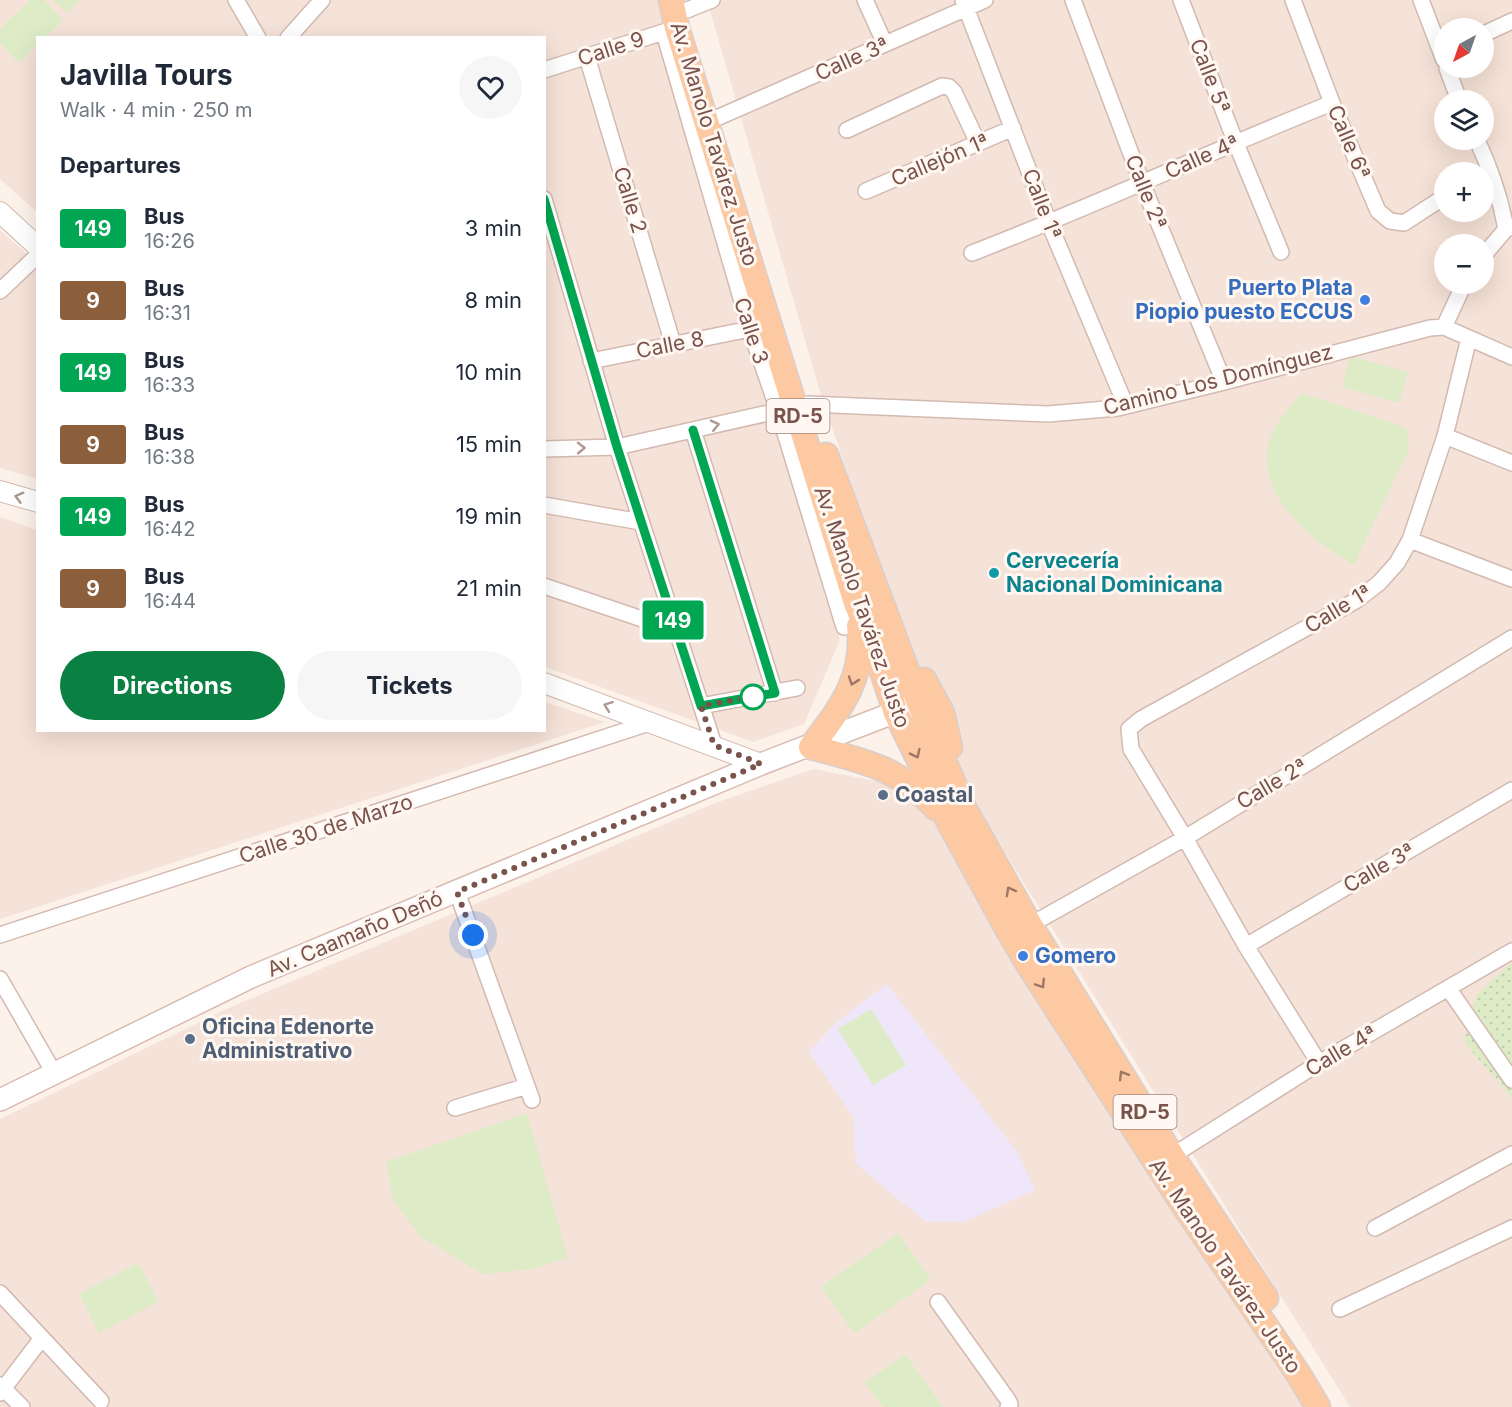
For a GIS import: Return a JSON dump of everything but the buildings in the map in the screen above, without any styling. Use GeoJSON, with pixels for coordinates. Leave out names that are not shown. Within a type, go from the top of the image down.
{"type":"FeatureCollection","features":[{"type":"Feature","properties":{"kind":"main road","name":"Av. Manolo Tavárez Justo"},"geometry":{"type":"LineString","coordinates":[[677,14],[719,117],[781,323],[794,407],[965,810],[1030,925],[1172,1156],[1336,1407]]}},
{"type":"Feature","properties":{"kind":"main road","name":"Av. Manolo Tavárez Justo"},"geometry":{"type":"LineString","coordinates":[[677,14],[768,325],[856,603],[872,641],[896,713],[950,824],[1028,964],[1308,1400]]}},
{"type":"Feature","properties":{"kind":"main road"},"geometry":{"type":"LineString","coordinates":[[856,603],[861,652],[853,685],[838,711],[811,747],[869,763],[902,778],[919,790],[950,824]]}},
{"type":"Feature","properties":{"kind":"main road"},"geometry":{"type":"LineString","coordinates":[[891,631],[918,670],[942,713],[952,755],[956,788]]}},
{"type":"Feature","properties":{"kind":"main road","name":"Av. Caamaño Deñó"},"geometry":{"type":"LineString","coordinates":[[0,1100],[251,977],[761,764],[811,747],[919,704]]}},
{"type":"Feature","properties":{"kind":"street"},"geometry":{"type":"LineString","coordinates":[[236,0],[257,36]]}},
{"type":"Feature","properties":{"kind":"street"},"geometry":{"type":"LineString","coordinates":[[290,36],[322,0]]}},
{"type":"Feature","properties":{"kind":"street","name":"Calle 9"},"geometry":{"type":"LineString","coordinates":[[546,69],[587,57],[712,0]]}},
{"type":"Feature","properties":{"kind":"street"},"geometry":{"type":"LineString","coordinates":[[865,0],[885,44]]}},
{"type":"Feature","properties":{"kind":"street","name":"Calle 3ª"},"geometry":{"type":"LineString","coordinates":[[719,117],[885,44],[965,4],[985,0]]}},
{"type":"Feature","properties":{"kind":"street","name":"Calle 2ª"},"geometry":{"type":"LineString","coordinates":[[1073,0],[1142,183],[1224,382]]}},
{"type":"Feature","properties":{"kind":"street","name":"Calle 5ª"},"geometry":{"type":"LineString","coordinates":[[1181,0],[1235,141],[1281,252]]}},
{"type":"Feature","properties":{"kind":"street","name":"Calle 6ª"},"geometry":{"type":"LineString","coordinates":[[1293,0],[1332,103],[1378,211],[1390,221],[1404,223],[1434,204]]}},
{"type":"Feature","properties":{"kind":"street"},"geometry":{"type":"LineString","coordinates":[[1421,0],[1434,31]]}},
{"type":"Feature","properties":{"kind":"street","name":"Calle 1ª"},"geometry":{"type":"LineString","coordinates":[[965,4],[1049,223],[1126,406]]}},
{"type":"Feature","properties":{"kind":"street","name":"Calle 3"},"geometry":{"type":"LineString","coordinates":[[677,14],[750,329],[794,407],[844,627]]}},
{"type":"Feature","properties":{"kind":"street"},"geometry":{"type":"LineString","coordinates":[[1494,29],[1512,21]]}},
{"type":"Feature","properties":{"kind":"street","name":"Calle 2"},"geometry":{"type":"LineString","coordinates":[[587,57],[673,344]]}},
{"type":"Feature","properties":{"kind":"street"},"geometry":{"type":"LineString","coordinates":[[847,130],[942,86],[949,87],[954,92],[978,143]]}},
{"type":"Feature","properties":{"kind":"street","name":"Calle 4ª"},"geometry":{"type":"LineString","coordinates":[[972,253],[1049,223],[1235,141],[1332,103]]}},
{"type":"Feature","properties":{"kind":"street","name":"Callejón 1ª"},"geometry":{"type":"LineString","coordinates":[[866,191],[1013,128]]}},
{"type":"Feature","properties":{"kind":"street"},"geometry":{"type":"LineString","coordinates":[[1494,185],[1501,198],[1509,228],[1494,244]]}},
{"type":"Feature","properties":{"kind":"street"},"geometry":{"type":"LineString","coordinates":[[546,206],[617,447],[714,745]]}},
{"type":"Feature","properties":{"kind":"street"},"geometry":{"type":"LineString","coordinates":[[0,212],[36,245]]}},
{"type":"Feature","properties":{"kind":"street"},"geometry":{"type":"LineString","coordinates":[[0,291],[36,257]]}},
{"type":"Feature","properties":{"kind":"street"},"geometry":{"type":"LineString","coordinates":[[1459,294],[1444,327],[1512,357]]}},
{"type":"Feature","properties":{"kind":"street","name":"Camino Los Domínguez"},"geometry":{"type":"LineString","coordinates":[[617,447],[794,407],[1048,414],[1126,406],[1430,328],[1444,327]]}},
{"type":"Feature","properties":{"kind":"street","name":"Calle 8"},"geometry":{"type":"LineString","coordinates":[[591,361],[750,329]]}},
{"type":"Feature","properties":{"kind":"street","name":"Calle 1ª"},"geometry":{"type":"LineString","coordinates":[[1185,838],[1131,748],[1130,729],[1141,719],[1357,600],[1379,583],[1391,570],[1410,540],[1445,436],[1469,338]]}},
{"type":"Feature","properties":{"kind":"street"},"geometry":{"type":"LineString","coordinates":[[693,430],[775,693]]}},
{"type":"Feature","properties":{"kind":"street"},"geometry":{"type":"LineString","coordinates":[[1445,436],[1512,463]]}},
{"type":"Feature","properties":{"kind":"street"},"geometry":{"type":"LineString","coordinates":[[546,449],[617,447]]}},
{"type":"Feature","properties":{"kind":"street"},"geometry":{"type":"LineString","coordinates":[[0,492],[36,501]]}},
{"type":"Feature","properties":{"kind":"street"},"geometry":{"type":"LineString","coordinates":[[546,505],[641,522]]}},
{"type":"Feature","properties":{"kind":"street"},"geometry":{"type":"LineString","coordinates":[[1410,540],[1512,579]]}},
{"type":"Feature","properties":{"kind":"street"},"geometry":{"type":"LineString","coordinates":[[546,587],[651,622],[672,616]]}},
{"type":"Feature","properties":{"kind":"street","name":"Calle 2ª"},"geometry":{"type":"LineString","coordinates":[[1030,925],[1185,838],[1512,638]]}},
{"type":"Feature","properties":{"kind":"street"},"geometry":{"type":"LineString","coordinates":[[546,684],[761,764]]}},
{"type":"Feature","properties":{"kind":"street"},"geometry":{"type":"LineString","coordinates":[[701,706],[797,688]]}},
{"type":"Feature","properties":{"kind":"street","name":"Calle 30 de Marzo"},"geometry":{"type":"LineString","coordinates":[[0,935],[652,723]]}},
{"type":"Feature","properties":{"kind":"street","name":"Calle 3ª"},"geometry":{"type":"LineString","coordinates":[[1246,946],[1512,790]]}},
{"type":"Feature","properties":{"kind":"street"},"geometry":{"type":"LineString","coordinates":[[1185,838],[1246,946],[1319,1063]]}},
{"type":"Feature","properties":{"kind":"street"},"geometry":{"type":"LineString","coordinates":[[455,1108],[529,1093],[457,892]]}},
{"type":"Feature","properties":{"kind":"street","name":"Calle 4ª"},"geometry":{"type":"LineString","coordinates":[[1172,1156],[1319,1063],[1512,951]]}},
{"type":"Feature","properties":{"kind":"street"},"geometry":{"type":"LineString","coordinates":[[0,979],[54,1073]]}},
{"type":"Feature","properties":{"kind":"street"},"geometry":{"type":"LineString","coordinates":[[1448,988],[1512,1080]]}},
{"type":"Feature","properties":{"kind":"street"},"geometry":{"type":"LineString","coordinates":[[1375,1228],[1512,1154]]}},
{"type":"Feature","properties":{"kind":"street"},"geometry":{"type":"LineString","coordinates":[[1340,1309],[1512,1228]]}},
{"type":"Feature","properties":{"kind":"street"},"geometry":{"type":"LineString","coordinates":[[0,1293],[101,1401]]}},
{"type":"Feature","properties":{"kind":"street"},"geometry":{"type":"LineString","coordinates":[[938,1302],[1008,1400],[1010,1404],[1008,1407]]}},
{"type":"Feature","properties":{"kind":"street"},"geometry":{"type":"LineString","coordinates":[[22,1407],[1,1389],[42,1338]]}},
{"type":"Feature","properties":{"kind":"shaded area"},"geometry":{"type":"Polygon","coordinates":[[[0,0],[660,0],[840,640],[804,724],[753,742],[546,667],[546,36],[36,36],[36,211],[0,179],[0,0]]]}},
{"type":"Feature","properties":{"kind":"shaded area"},"geometry":{"type":"Polygon","coordinates":[[[707,0],[1512,0],[1512,1407],[1350,1407],[986,822],[913,670],[817,382],[707,0]]]}},
{"type":"Feature","properties":{"kind":"shaded area"},"geometry":{"type":"Polygon","coordinates":[[[0,230],[36,262],[36,479],[0,468],[0,230]]]}},
{"type":"Feature","properties":{"kind":"shaded area"},"geometry":{"type":"Polygon","coordinates":[[[0,517],[36,530],[36,732],[546,732],[546,702],[605,722],[0,919],[0,517]]]}},
{"type":"Feature","properties":{"kind":"shaded area"},"geometry":{"type":"Polygon","coordinates":[[[814,769],[890,784],[944,826],[1307,1407],[0,1407],[0,1119],[231,1007],[715,803],[814,769]]]}},
{"type":"Feature","properties":{"kind":"shaded area"},"geometry":{"type":"Polygon","coordinates":[[[887,984],[1018,1153],[1035,1190],[964,1222],[926,1222],[856,1164],[853,1117],[809,1052],[835,1023],[887,984]]]}},
{"type":"Feature","properties":{"kind":"green space"},"geometry":{"type":"Polygon","coordinates":[[[30,0],[44,0],[63,20],[47,36],[36,36],[36,46],[19,63],[0,43],[0,29],[30,0]]]}},
{"type":"Feature","properties":{"kind":"green space"},"geometry":{"type":"Polygon","coordinates":[[[53,0],[80,0],[67,13],[53,0]]]}},
{"type":"Feature","properties":{"kind":"green space"},"geometry":{"type":"Polygon","coordinates":[[[1350,356],[1408,372],[1399,403],[1342,387],[1350,356]]]}},
{"type":"Feature","properties":{"kind":"green space"},"geometry":{"type":"Polygon","coordinates":[[[1302,393],[1401,426],[1408,432],[1409,449],[1354,565],[1304,529],[1278,497],[1270,479],[1267,459],[1270,439],[1280,420],[1302,393]]]}},
{"type":"Feature","properties":{"kind":"green space"},"geometry":{"type":"Polygon","coordinates":[[[1512,962],[1512,1098],[1464,1042],[1476,996],[1512,962]]]}},
{"type":"Feature","properties":{"kind":"green space"},"geometry":{"type":"Polygon","coordinates":[[[871,1009],[906,1065],[873,1085],[838,1029],[871,1009]]]}},
{"type":"Feature","properties":{"kind":"green space"},"geometry":{"type":"Polygon","coordinates":[[[527,1113],[568,1258],[531,1269],[483,1274],[421,1237],[393,1200],[386,1162],[527,1113]]]}},
{"type":"Feature","properties":{"kind":"green space"},"geometry":{"type":"Polygon","coordinates":[[[898,1233],[931,1280],[854,1333],[821,1287],[898,1233]]]}},
{"type":"Feature","properties":{"kind":"green space"},"geometry":{"type":"Polygon","coordinates":[[[138,1263],[159,1301],[99,1333],[79,1294],[138,1263]]]}},
{"type":"Feature","properties":{"kind":"green space"},"geometry":{"type":"Polygon","coordinates":[[[905,1354],[943,1407],[883,1407],[865,1383],[905,1354]]]}},
{"type":"Feature","properties":{"kind":"bus line","name":"149"},"geometry":{"type":"LineString","coordinates":[[546,206],[617,447],[701,706],[775,693],[693,430]]}},
{"type":"Feature","properties":{"kind":"place","name":"Puerto Plata Piopio puesto ECCUS"},"geometry":{"type":"Point","coordinates":[1365,300]}},
{"type":"Feature","properties":{"kind":"place","name":"Cervecería Nacional Dominicana"},"geometry":{"type":"Point","coordinates":[994,573]}},
{"type":"Feature","properties":{"kind":"place","name":"Coastal"},"geometry":{"type":"Point","coordinates":[883,795]}},
{"type":"Feature","properties":{"kind":"place","name":"Gomero"},"geometry":{"type":"Point","coordinates":[1023,956]}},
{"type":"Feature","properties":{"kind":"place","name":"Oficina Edenorte Administrativo"},"geometry":{"type":"Point","coordinates":[190,1039]}},
{"type":"Feature","properties":{"kind":"route"},"geometry":{"type":"LineString","coordinates":[[473,935],[457,892],[761,764],[714,745],[701,706],[756,696],[753,697]]}}]}
